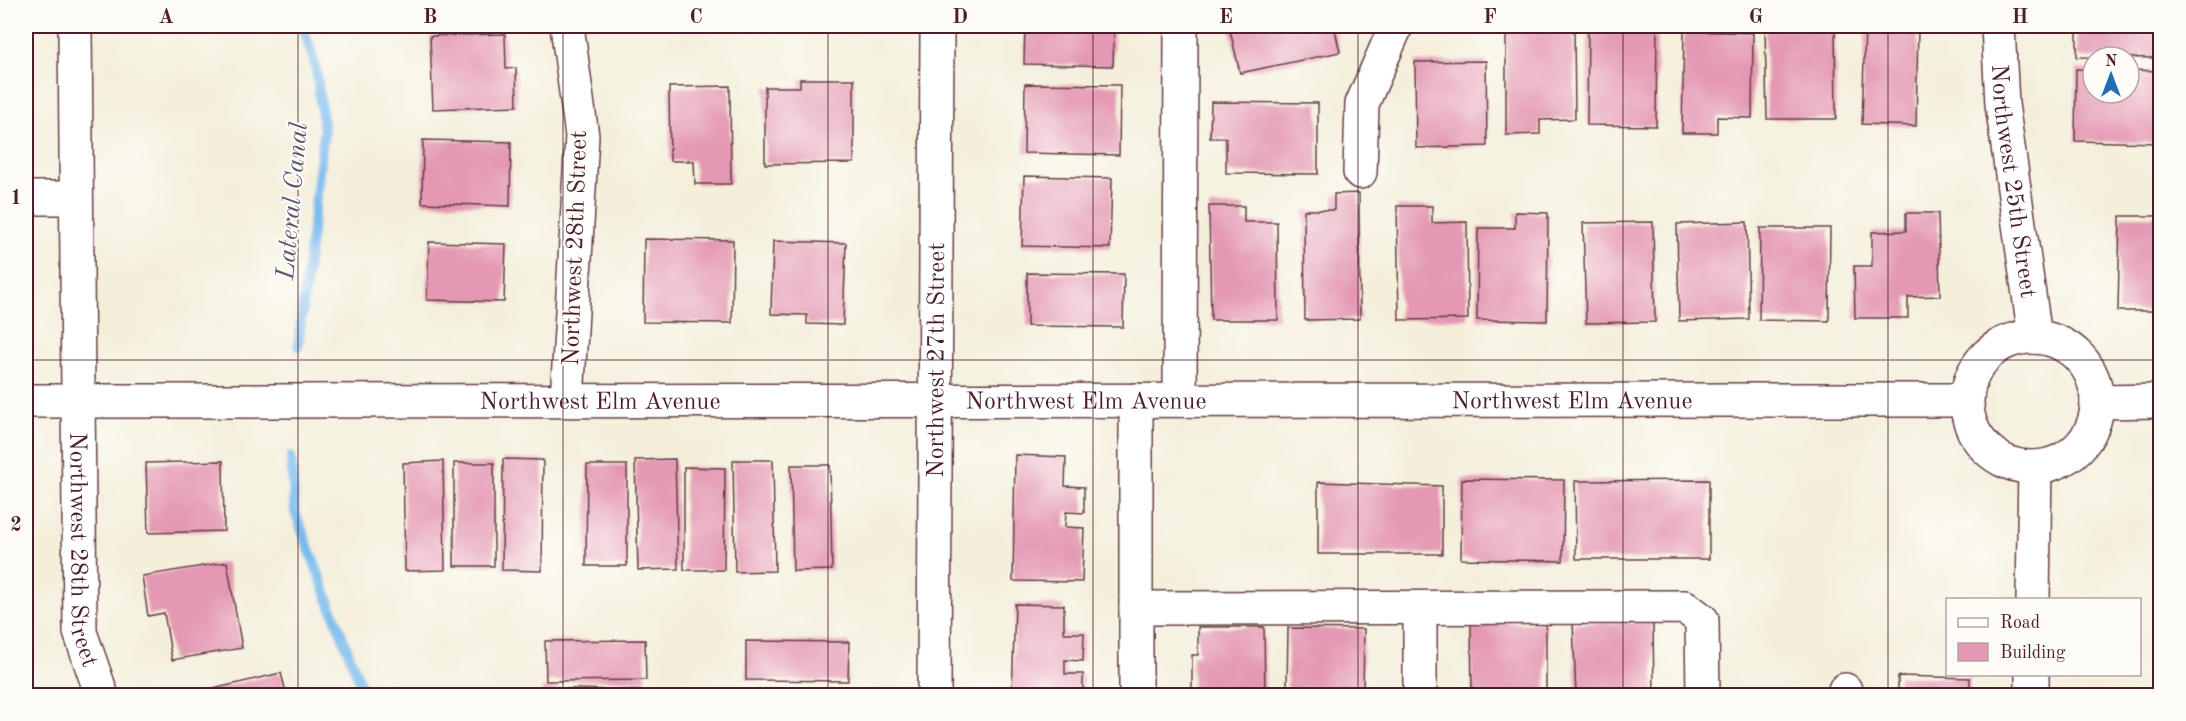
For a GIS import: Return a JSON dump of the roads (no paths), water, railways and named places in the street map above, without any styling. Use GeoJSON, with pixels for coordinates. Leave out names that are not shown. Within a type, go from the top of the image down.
{"type":"FeatureCollection","features":[{"type":"Feature","properties":{"kind":"street","name":"Northwest 28th Street"},"geometry":{"type":"LineString","coordinates":[[75,26],[80,632],[102,696]]}},
{"type":"Feature","properties":{"kind":"street","name":"Northwest 28th Street"},"geometry":{"type":"LineString","coordinates":[[567,26],[582,136],[567,400]]}},
{"type":"Feature","properties":{"kind":"street","name":"Northwest 27th Street"},"geometry":{"type":"LineString","coordinates":[[934,696],[937,26]]}},
{"type":"Feature","properties":{"kind":"street"},"geometry":{"type":"LineString","coordinates":[[1180,400],[1181,26]]}},
{"type":"Feature","properties":{"kind":"street"},"geometry":{"type":"LineString","coordinates":[[1360,172],[1362,104],[1396,26]]}},
{"type":"Feature","properties":{"kind":"street","name":"Northwest 25th Street"},"geometry":{"type":"LineString","coordinates":[[1998,26],[2002,104],[2035,337]]}},
{"type":"Feature","properties":{"kind":"street"},"geometry":{"type":"LineString","coordinates":[[26,198],[76,198]]}},
{"type":"Feature","properties":{"kind":"street"},"geometry":{"type":"LineString","coordinates":[[2035,337],[2054,340],[2072,350],[2086,364],[2094,382],[2097,402],[2095,422],[2086,439],[2063,458],[2035,467],[2013,464],[1994,455],[1979,440],[1969,420],[1966,400],[1971,380],[1980,362],[1996,347],[2014,339],[2035,337]]}},
{"type":"Feature","properties":{"kind":"street"},"geometry":{"type":"LineString","coordinates":[[1136,400],[1136,696]]}},
{"type":"Feature","properties":{"kind":"street","name":"Northwest Elm Avenue"},"geometry":{"type":"LineString","coordinates":[[26,401],[1966,400]]}},
{"type":"Feature","properties":{"kind":"street"},"geometry":{"type":"LineString","coordinates":[[2097,402],[2160,401]]}},
{"type":"Feature","properties":{"kind":"street"},"geometry":{"type":"LineString","coordinates":[[2033,598],[2035,467]]}},
{"type":"Feature","properties":{"kind":"street"},"geometry":{"type":"LineString","coordinates":[[1136,608],[1685,607],[1702,620],[1703,696]]}},
{"type":"Feature","properties":{"kind":"street"},"geometry":{"type":"LineString","coordinates":[[1420,608],[1420,696]]}},
{"type":"Feature","properties":{"kind":"street"},"geometry":{"type":"LineString","coordinates":[[2032,676],[2032,696]]}},
{"type":"Feature","properties":{"kind":"waterway","name":"Lateral Canal"},"geometry":{"type":"LineString","coordinates":[[298,346],[324,131],[316,68],[303,26]]}},
{"type":"Feature","properties":{"kind":"waterway","name":"Lateral Canal"},"geometry":{"type":"LineString","coordinates":[[291,457],[295,512],[365,696]]}}]}
